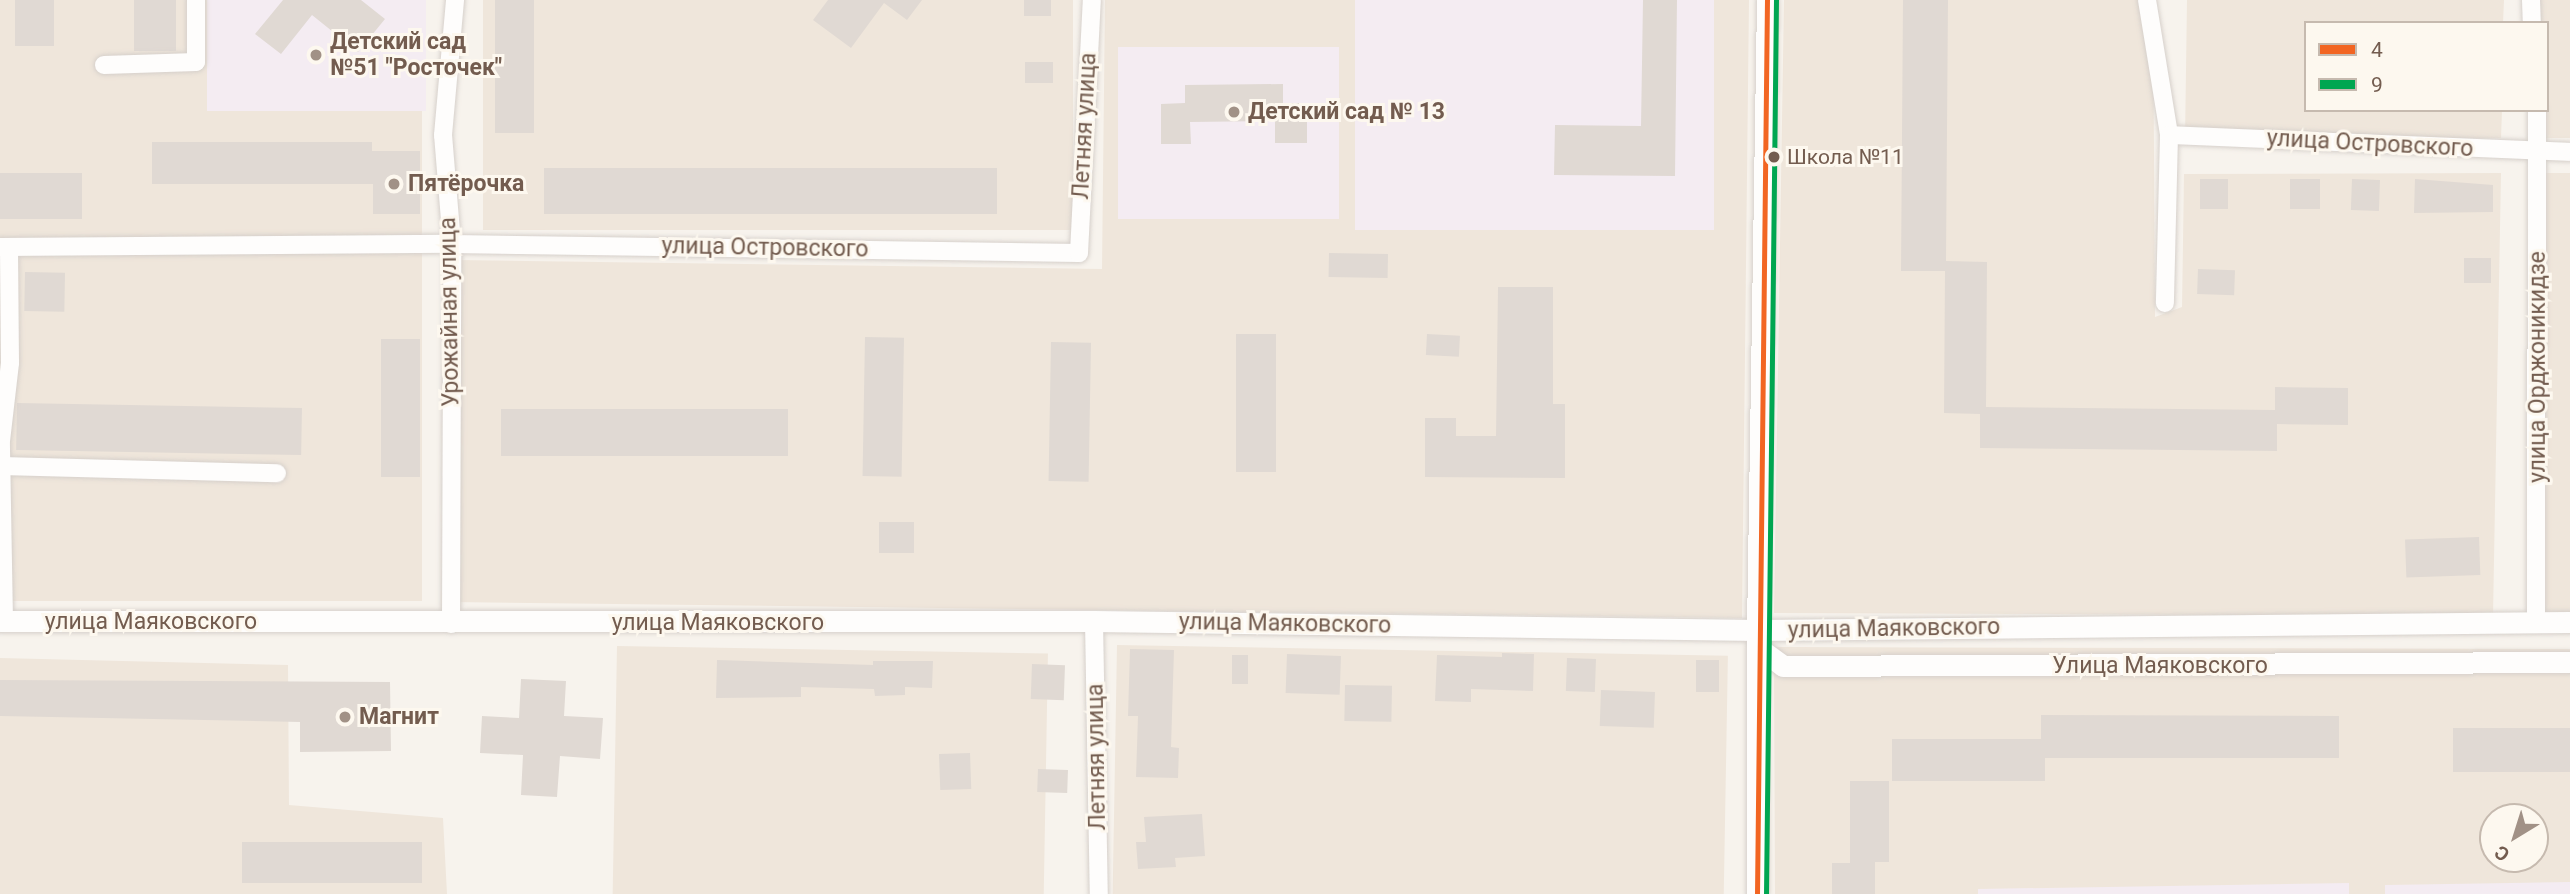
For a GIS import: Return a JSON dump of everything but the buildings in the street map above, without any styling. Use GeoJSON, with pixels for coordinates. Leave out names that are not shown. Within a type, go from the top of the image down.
{"type":"FeatureCollection","features":[{"type":"Feature","properties":{"kind":"street"},"geometry":{"type":"LineString","coordinates":[[104,65],[196,62],[197,0]]}},
{"type":"Feature","properties":{"kind":"street","name":"Урожайная улица"},"geometry":{"type":"LineString","coordinates":[[450,624],[452,244],[443,135],[455,0]]}},
{"type":"Feature","properties":{"kind":"street","name":"Летняя улица"},"geometry":{"type":"LineString","coordinates":[[1079,253],[1092,0]]}},
{"type":"Feature","properties":{"kind":"street"},"geometry":{"type":"LineString","coordinates":[[1757,894],[1757,638],[1767,0]]}},
{"type":"Feature","properties":{"kind":"street"},"geometry":{"type":"LineString","coordinates":[[2147,0],[2169,135],[2165,303]]}},
{"type":"Feature","properties":{"kind":"street"},"geometry":{"type":"LineString","coordinates":[[2531,0],[2532,21]]}},
{"type":"Feature","properties":{"kind":"street","name":"улица Орджоникидзе"},"geometry":{"type":"LineString","coordinates":[[2536,623],[2537,112]]}},
{"type":"Feature","properties":{"kind":"street","name":"улица Островского"},"geometry":{"type":"LineString","coordinates":[[2169,135],[2570,152]]}},
{"type":"Feature","properties":{"kind":"street","name":"улица Островского"},"geometry":{"type":"LineString","coordinates":[[5,247],[452,244],[1079,253]]}},
{"type":"Feature","properties":{"kind":"street"},"geometry":{"type":"LineString","coordinates":[[2,621],[1,466],[10,363],[5,247]]}},
{"type":"Feature","properties":{"kind":"street"},"geometry":{"type":"LineString","coordinates":[[1,466],[276,473]]}},
{"type":"Feature","properties":{"kind":"street","name":"улица Маяковского"},"geometry":{"type":"LineString","coordinates":[[2,621],[450,624],[1094,621],[1757,638],[2570,622]]}},
{"type":"Feature","properties":{"kind":"street","name":"Летняя улица"},"geometry":{"type":"LineString","coordinates":[[1094,621],[1099,894]]}},
{"type":"Feature","properties":{"kind":"street","name":"Улица Маяковского"},"geometry":{"type":"LineString","coordinates":[[1757,638],[1783,666],[2570,662]]}},
{"type":"Feature","properties":{"kind":"shaded area"},"geometry":{"type":"Polygon","coordinates":[[[0,0],[422,0],[422,601],[0,601],[0,0]]]}},
{"type":"Feature","properties":{"kind":"shaded area","name":"Детский сад №51 \"Росточек\""},"geometry":{"type":"Polygon","coordinates":[[[207,0],[426,0],[426,111],[207,111],[207,0]]]}},
{"type":"Feature","properties":{"kind":"shaded area"},"geometry":{"type":"Polygon","coordinates":[[[483,0],[1073,0],[1073,230],[483,230],[483,0]]]}},
{"type":"Feature","properties":{"kind":"shaded area"},"geometry":{"type":"Polygon","coordinates":[[[1105,0],[1749,0],[1742,618],[452,602],[456,260],[1102,269],[1105,0]]]}},
{"type":"Feature","properties":{"kind":"shaded area"},"geometry":{"type":"Polygon","coordinates":[[[1355,0],[1714,0],[1714,230],[1355,230],[1355,0]]]}},
{"type":"Feature","properties":{"kind":"shaded area"},"geometry":{"type":"Polygon","coordinates":[[[1784,0],[2153,0],[2155,317],[2182,307],[2184,174],[2501,173],[2493,616],[1774,613],[1784,0]]]}},
{"type":"Feature","properties":{"kind":"shaded area"},"geometry":{"type":"Polygon","coordinates":[[[2187,0],[2504,0],[2503,21],[2304,21],[2304,112],[2502,112],[2501,138],[2185,140],[2187,0]]]}},
{"type":"Feature","properties":{"kind":"shaded area"},"geometry":{"type":"Polygon","coordinates":[[[2538,0],[2570,0],[2570,138],[2536,138],[2537,112],[2549,112],[2549,21],[2538,21],[2538,0]]]}},
{"type":"Feature","properties":{"kind":"shaded area"},"geometry":{"type":"Polygon","coordinates":[[[1118,47],[1339,47],[1339,219],[1118,219],[1118,47]]]}},
{"type":"Feature","properties":{"kind":"shaded area"},"geometry":{"type":"Polygon","coordinates":[[[2535,173],[2570,173],[2570,617],[2528,617],[2535,173]]]}},
{"type":"Feature","properties":{"kind":"shaded area"},"geometry":{"type":"Polygon","coordinates":[[[1117,645],[1728,656],[1724,894],[1113,894],[1117,645]]]}},
{"type":"Feature","properties":{"kind":"shaded area"},"geometry":{"type":"Polygon","coordinates":[[[617,646],[1048,654],[1044,894],[613,894],[617,646]]]}},
{"type":"Feature","properties":{"kind":"shaded area"},"geometry":{"type":"Polygon","coordinates":[[[1774,647],[2570,649],[2570,894],[1775,894],[1774,647]]]}},
{"type":"Feature","properties":{"kind":"shaded area"},"geometry":{"type":"Polygon","coordinates":[[[0,658],[288,665],[289,805],[443,818],[447,894],[0,894],[0,658]]]}},
{"type":"Feature","properties":{"kind":"shaded area"},"geometry":{"type":"Polygon","coordinates":[[[2570,882],[2570,894],[2385,894],[2385,885],[2570,882]]]}},
{"type":"Feature","properties":{"kind":"shaded area"},"geometry":{"type":"Polygon","coordinates":[[[2349,883],[2349,894],[1978,894],[1978,889],[2349,883]]]}},
{"type":"Feature","properties":{"kind":"transit line","name":"4"},"geometry":{"type":"LineString","coordinates":[[1757,894],[1767,0]]}},
{"type":"Feature","properties":{"kind":"transit line","name":"9"},"geometry":{"type":"LineString","coordinates":[[1766,894],[1776,0]]}},
{"type":"Feature","properties":{"kind":"place","name":"Детский сад №51 \"Росточек\""},"geometry":{"type":"Point","coordinates":[316,55]}},
{"type":"Feature","properties":{"kind":"place","name":"Детский сад № 13"},"geometry":{"type":"Point","coordinates":[1234,112]}},
{"type":"Feature","properties":{"kind":"place","name":"Школа №11"},"geometry":{"type":"Point","coordinates":[1774,157]}},
{"type":"Feature","properties":{"kind":"place","name":"Пятёрочка"},"geometry":{"type":"Point","coordinates":[394,184]}},
{"type":"Feature","properties":{"kind":"place","name":"Магнит"},"geometry":{"type":"Point","coordinates":[345,717]}}]}
